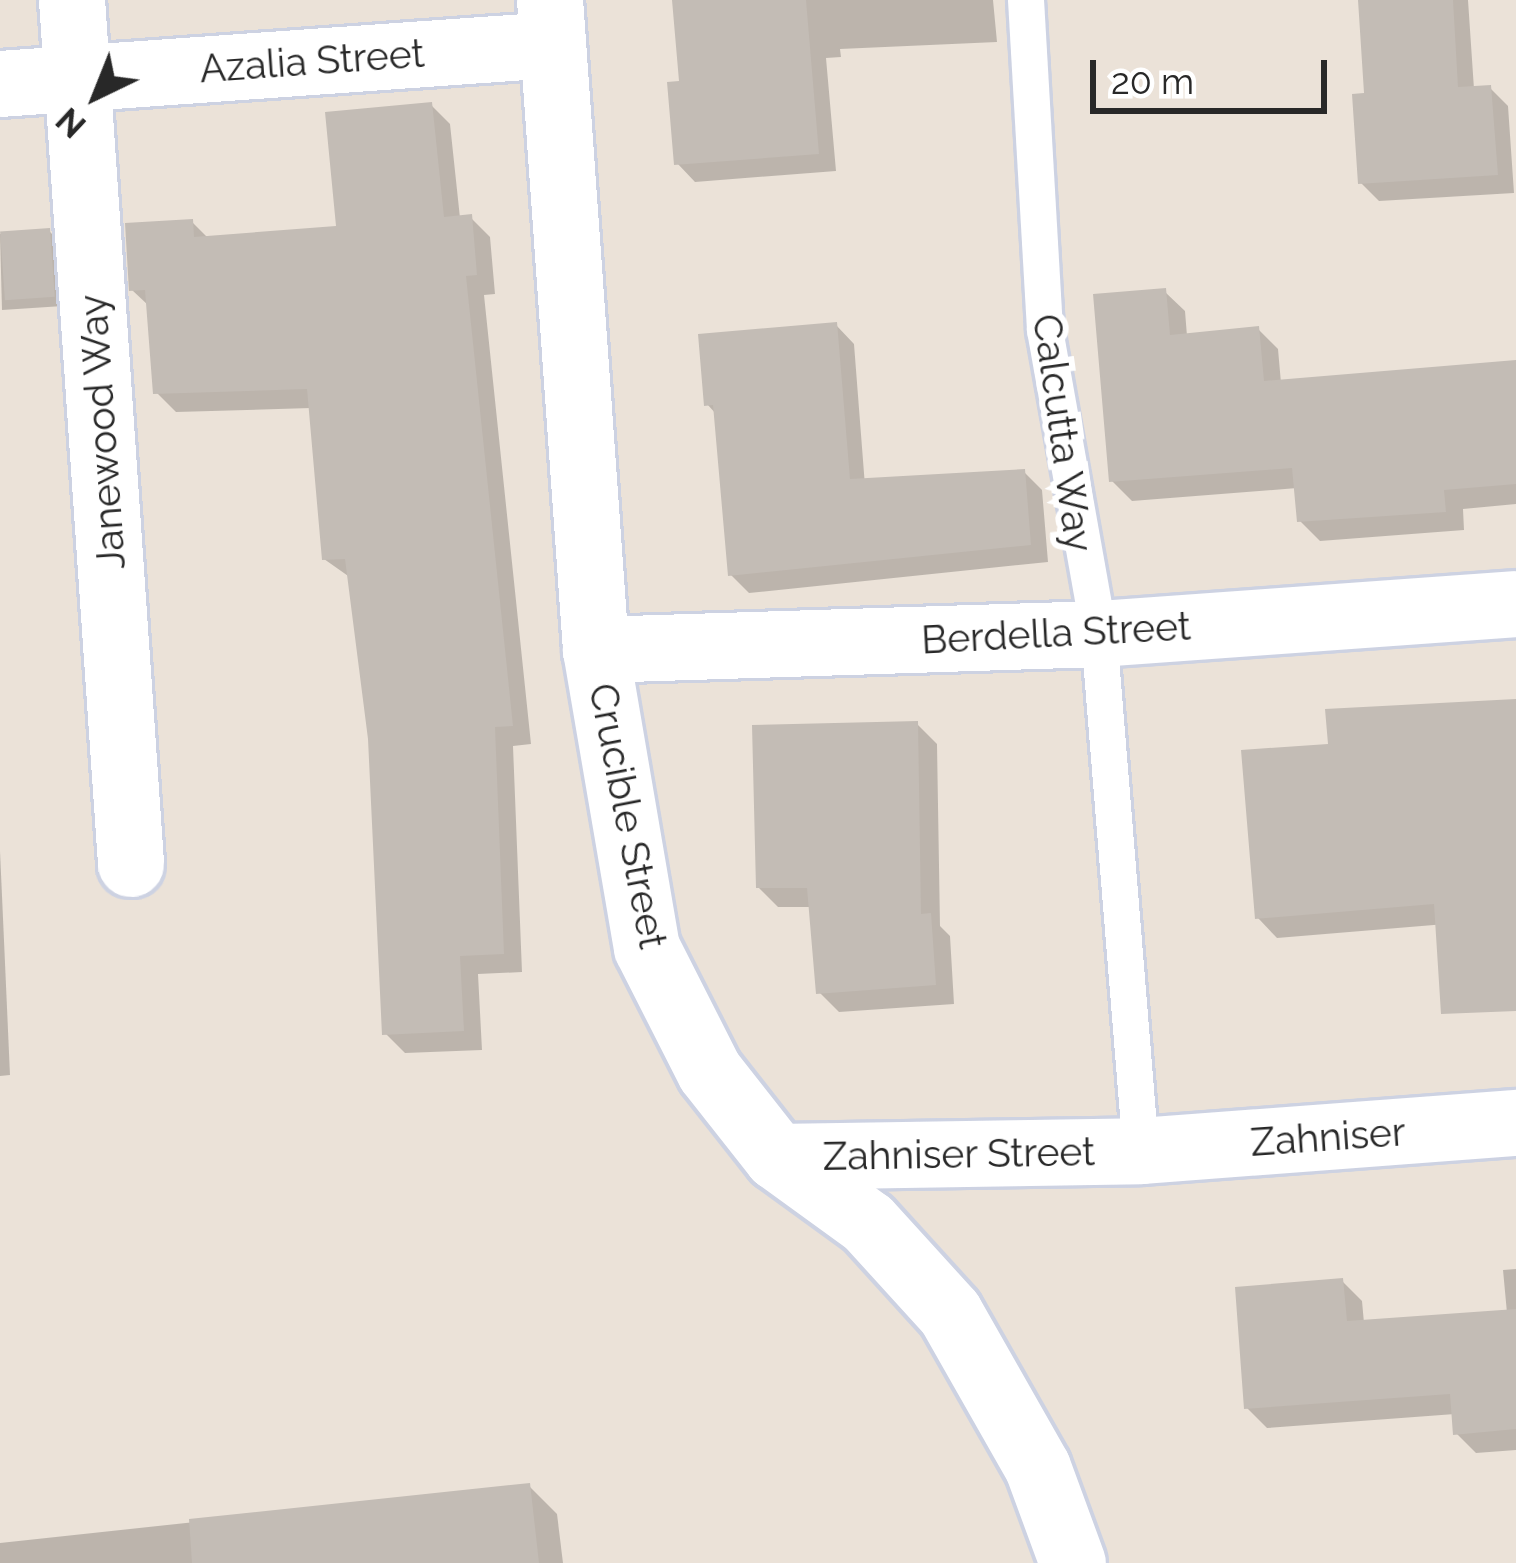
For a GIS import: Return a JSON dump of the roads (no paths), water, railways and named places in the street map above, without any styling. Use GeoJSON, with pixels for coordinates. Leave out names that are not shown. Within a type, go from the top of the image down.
{"type":"FeatureCollection","features":[{"type":"Feature","properties":{"kind":"street","name":"Janewood Way"},"geometry":{"type":"LineString","coordinates":[[72,0],[131,864]]}},
{"type":"Feature","properties":{"kind":"street","name":"Azalia Street"},"geometry":{"type":"LineString","coordinates":[[0,84],[551,22]]}},
{"type":"Feature","properties":{"kind":"street","name":"Crucible Street"},"geometry":{"type":"LineString","coordinates":[[551,22],[596,650],[647,948],[710,1072],[777,1157],[868,1223],[950,1313],[1038,1468],[1073,1563]]}},
{"type":"Feature","properties":{"kind":"street","name":"Berdella Street"},"geometry":{"type":"LineString","coordinates":[[596,650],[1099,634],[1516,604]]}},
{"type":"Feature","properties":{"kind":"street","name":"Zahniser"},"geometry":{"type":"LineString","coordinates":[[1141,1150],[1516,1123]]}},
{"type":"Feature","properties":{"kind":"street","name":"Zahniser Street"},"geometry":{"type":"LineString","coordinates":[[777,1157],[1141,1150]]}},
{"type":"Feature","properties":{"kind":"lane","name":"Calcutta Way"},"geometry":{"type":"LineString","coordinates":[[1026,0],[1045,330],[1099,634],[1141,1150]]}}]}
